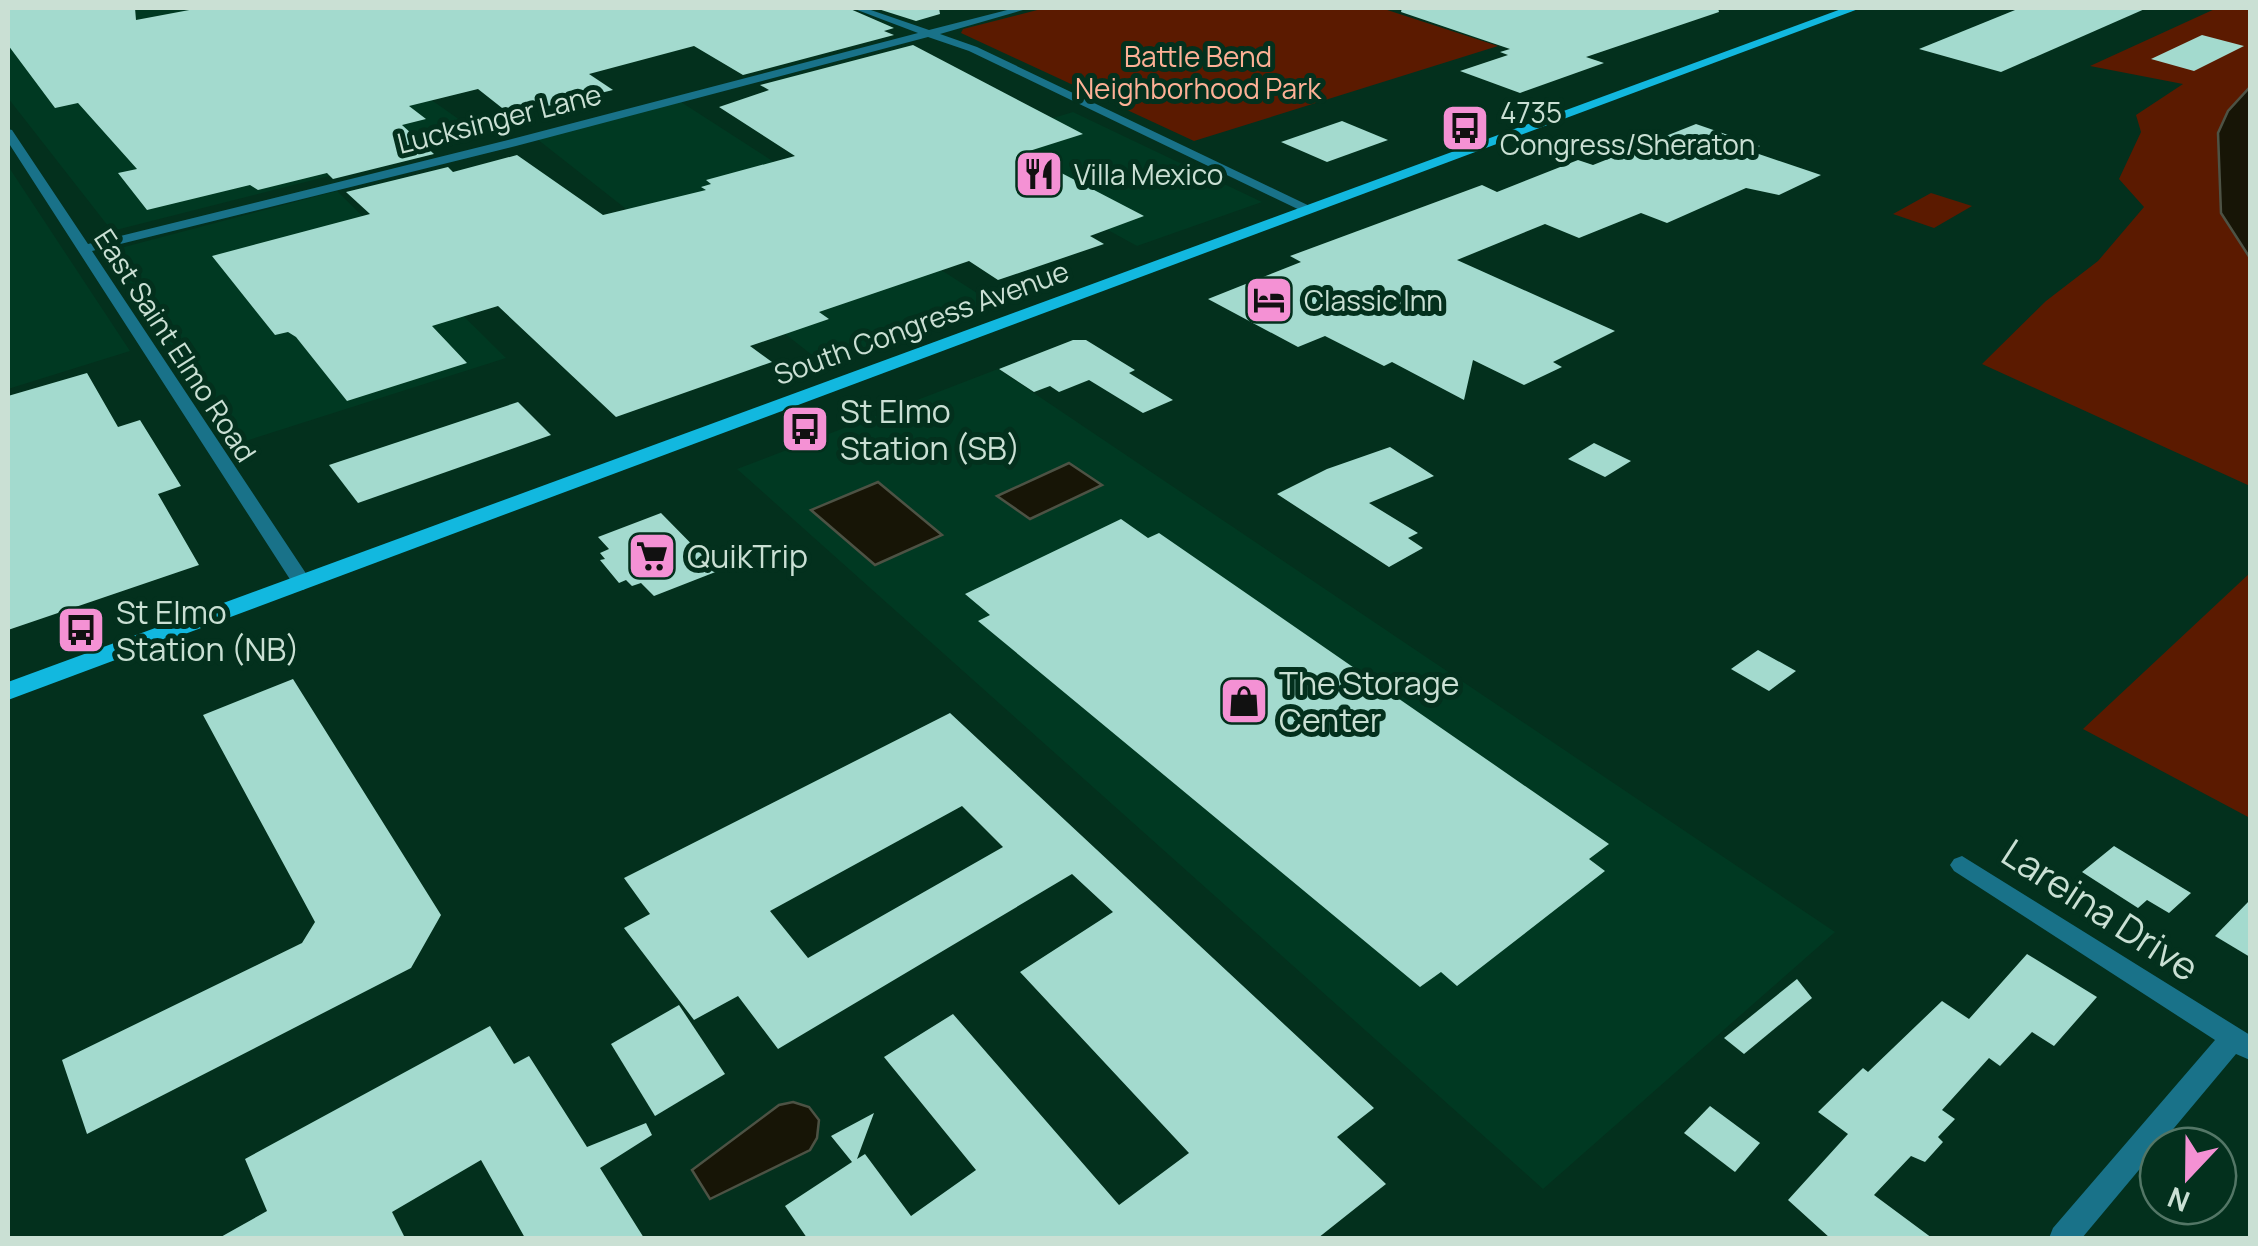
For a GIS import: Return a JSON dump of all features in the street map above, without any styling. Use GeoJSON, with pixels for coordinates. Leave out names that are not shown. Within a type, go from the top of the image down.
{"type":"FeatureCollection","features":[{"type":"Feature","properties":{"kind":"main road","name":"South Congress Avenue"},"geometry":{"type":"LineString","coordinates":[[8,692],[1854,8]]}},
{"type":"Feature","properties":{"kind":"street"},"geometry":{"type":"LineString","coordinates":[[857,8],[973,49],[1310,210]]}},
{"type":"Feature","properties":{"kind":"street","name":"Lucksinger Lane"},"geometry":{"type":"LineString","coordinates":[[84,249],[512,143],[1025,8]]}},
{"type":"Feature","properties":{"kind":"street","name":"East Saint Elmo Road"},"geometry":{"type":"LineString","coordinates":[[8,133],[303,584]]}},
{"type":"Feature","properties":{"kind":"street","name":"Lareina Drive"},"geometry":{"type":"LineString","coordinates":[[1962,865],[2242,1044]]}},
{"type":"Feature","properties":{"kind":"street"},"geometry":{"type":"LineString","coordinates":[[2064,1238],[2242,1044]]}},
{"type":"Feature","properties":{"kind":"shaded area"},"geometry":{"type":"Polygon","coordinates":[[[8,8],[301,8],[484,137],[112,231],[8,98],[8,8]]]}},
{"type":"Feature","properties":{"kind":"shaded area"},"geometry":{"type":"Polygon","coordinates":[[[2250,87],[2250,258],[2221,213],[2218,133],[2228,111],[2250,87]]]}},
{"type":"Feature","properties":{"kind":"shaded area"},"geometry":{"type":"Polygon","coordinates":[[[681,102],[997,306],[826,366],[537,139],[681,102]]]}},
{"type":"Feature","properties":{"kind":"shaded area"},"geometry":{"type":"Polygon","coordinates":[[[1073,112],[1262,202],[1137,246],[957,147],[1073,112]]]}},
{"type":"Feature","properties":{"kind":"shaded area"},"geometry":{"type":"Polygon","coordinates":[[[8,166],[130,351],[8,389],[8,166]]]}},
{"type":"Feature","properties":{"kind":"shaded area"},"geometry":{"type":"Polygon","coordinates":[[[337,191],[506,358],[236,444],[109,251],[337,191]]]}},
{"type":"Feature","properties":{"kind":"shaded area","name":"The Storage Center"},"geometry":{"type":"Polygon","coordinates":[[[998,369],[1835,932],[1543,1189],[737,469],[998,369]]]}},
{"type":"Feature","properties":{"kind":"shaded area"},"geometry":{"type":"Polygon","coordinates":[[[1069,463],[1102,485],[1030,519],[997,496],[1069,463]]]}},
{"type":"Feature","properties":{"kind":"shaded area"},"geometry":{"type":"Polygon","coordinates":[[[878,482],[942,535],[875,565],[811,510],[878,482]]]}},
{"type":"Feature","properties":{"kind":"shaded area"},"geometry":{"type":"Polygon","coordinates":[[[793,1102],[809,1107],[819,1120],[817,1138],[810,1150],[710,1199],[692,1170],[779,1105],[793,1102]]]}},
{"type":"Feature","properties":{"kind":"green space","name":"Battle Bend Neighborhood Park"},"geometry":{"type":"Polygon","coordinates":[[[1045,8],[1381,8],[1498,46],[1194,141],[961,33],[963,29],[1045,8]]]}},
{"type":"Feature","properties":{"kind":"green space"},"geometry":{"type":"Polygon","coordinates":[[[2217,8],[2250,8],[2250,486],[1982,364],[2046,301],[2098,261],[2144,207],[2119,179],[2141,132],[2136,115],[2183,84],[2090,66],[2217,8]]]}},
{"type":"Feature","properties":{"kind":"green space"},"geometry":{"type":"Polygon","coordinates":[[[1931,193],[1972,206],[1934,228],[1893,214],[1931,193]]]}},
{"type":"Feature","properties":{"kind":"green space"},"geometry":{"type":"Polygon","coordinates":[[[2250,573],[2250,818],[2083,729],[2250,573]]]}},
{"type":"Feature","properties":{"kind":"building"},"geometry":{"type":"Polygon","coordinates":[[[135,8],[136,20],[200,8],[848,8],[894,28],[884,31],[894,35],[743,75],[694,46],[589,74],[613,90],[511,115],[478,89],[409,106],[426,119],[402,125],[434,154],[333,179],[327,173],[258,190],[250,185],[147,210],[118,173],[137,169],[78,103],[55,108],[8,45],[8,10],[135,8]]]}},
{"type":"Feature","properties":{"kind":"building"},"geometry":{"type":"Polygon","coordinates":[[[875,8],[939,8],[940,14],[916,21],[875,8]]]}},
{"type":"Feature","properties":{"kind":"building"},"geometry":{"type":"Polygon","coordinates":[[[1402,8],[1718,8],[1719,12],[1586,57],[1604,63],[1520,93],[1460,71],[1508,55],[1500,52],[1510,49],[1401,12],[1402,8]]]}},
{"type":"Feature","properties":{"kind":"building"},"geometry":{"type":"Polygon","coordinates":[[[2020,8],[2147,8],[2001,72],[1919,49],[2020,8]]]}},
{"type":"Feature","properties":{"kind":"building"},"geometry":{"type":"Polygon","coordinates":[[[2202,35],[2244,46],[2194,71],[2151,59],[2202,35]]]}},
{"type":"Feature","properties":{"kind":"building"},"geometry":{"type":"Polygon","coordinates":[[[913,45],[1083,134],[1023,153],[1144,216],[1090,236],[1104,244],[998,280],[969,261],[819,312],[829,319],[750,346],[772,362],[616,417],[498,306],[432,326],[467,363],[347,401],[296,337],[288,332],[275,335],[212,256],[370,214],[346,192],[448,167],[453,172],[517,155],[603,215],[706,190],[701,187],[711,184],[706,180],[795,156],[719,107],[769,90],[760,85],[913,45]]]}},
{"type":"Feature","properties":{"kind":"building"},"geometry":{"type":"Polygon","coordinates":[[[1342,121],[1388,140],[1327,162],[1281,142],[1342,121]]]}},
{"type":"Feature","properties":{"kind":"building"},"geometry":{"type":"Polygon","coordinates":[[[1696,124],[1760,146],[1750,151],[1821,175],[1779,195],[1746,188],[1667,223],[1641,213],[1579,238],[1545,224],[1457,260],[1615,331],[1553,362],[1562,367],[1524,385],[1473,360],[1464,400],[1392,362],[1384,366],[1325,336],[1298,347],[1208,299],[1301,262],[1290,256],[1482,185],[1497,192],[1578,160],[1593,165],[1696,124]]]}},
{"type":"Feature","properties":{"kind":"building"},"geometry":{"type":"Polygon","coordinates":[[[1073,340],[1086,340],[1135,370],[1129,373],[1173,400],[1143,413],[1089,380],[1059,392],[1050,386],[1034,392],[999,369],[1073,340]]]}},
{"type":"Feature","properties":{"kind":"building"},"geometry":{"type":"Polygon","coordinates":[[[87,373],[118,427],[140,420],[181,486],[158,494],[199,565],[8,630],[8,396],[87,373]]]}},
{"type":"Feature","properties":{"kind":"building"},"geometry":{"type":"Polygon","coordinates":[[[518,402],[551,435],[358,503],[329,465],[518,402]]]}},
{"type":"Feature","properties":{"kind":"building"},"geometry":{"type":"Polygon","coordinates":[[[1594,443],[1631,461],[1605,477],[1568,459],[1594,443]]]}},
{"type":"Feature","properties":{"kind":"building"},"geometry":{"type":"Polygon","coordinates":[[[1390,447],[1434,476],[1369,503],[1418,533],[1408,538],[1423,548],[1389,567],[1277,494],[1327,469],[1390,447]]]}},
{"type":"Feature","properties":{"kind":"building","name":"QuikTrip"},"geometry":{"type":"Polygon","coordinates":[[[661,513],[718,571],[654,596],[641,583],[619,583],[600,560],[605,559],[600,553],[609,549],[598,537],[661,513]]]}},
{"type":"Feature","properties":{"kind":"building"},"geometry":{"type":"Polygon","coordinates":[[[1121,519],[1148,538],[1159,533],[1609,844],[1589,859],[1605,871],[1457,986],[1441,972],[1420,987],[978,621],[990,615],[965,594],[1121,519]]]}},
{"type":"Feature","properties":{"kind":"building"},"geometry":{"type":"Polygon","coordinates":[[[1758,650],[1796,671],[1769,691],[1731,669],[1758,650]]]}},
{"type":"Feature","properties":{"kind":"building"},"geometry":{"type":"Polygon","coordinates":[[[293,679],[441,915],[411,968],[87,1134],[62,1060],[302,943],[315,922],[203,715],[293,679]]]}},
{"type":"Feature","properties":{"kind":"building"},"geometry":{"type":"Polygon","coordinates":[[[950,713],[1374,1108],[1337,1137],[1386,1184],[1318,1238],[807,1238],[785,1206],[852,1162],[831,1136],[874,1113],[857,1159],[865,1154],[911,1216],[976,1170],[884,1057],[953,1014],[1119,1205],[1189,1153],[1020,972],[1113,912],[1072,874],[778,1049],[738,996],[694,1020],[624,928],[650,914],[624,878],[950,713]],[[962,806],[770,911],[808,958],[1003,847],[962,806]]]}},
{"type":"Feature","properties":{"kind":"building"},"geometry":{"type":"Polygon","coordinates":[[[2114,846],[2191,893],[2169,913],[2147,900],[2138,908],[2082,872],[2114,846]]]}},
{"type":"Feature","properties":{"kind":"building"},"geometry":{"type":"Polygon","coordinates":[[[2250,900],[2250,957],[2215,936],[2250,900]]]}},
{"type":"Feature","properties":{"kind":"building"},"geometry":{"type":"Polygon","coordinates":[[[2027,954],[2097,997],[2054,1046],[2032,1032],[2000,1066],[1989,1058],[1942,1110],[1955,1119],[1938,1137],[1943,1142],[1925,1162],[1911,1156],[1874,1195],[1932,1238],[1830,1238],[1788,1200],[1848,1134],[1818,1112],[1863,1068],[1868,1072],[1942,1001],[1969,1019],[2027,954]]]}},
{"type":"Feature","properties":{"kind":"building"},"geometry":{"type":"Polygon","coordinates":[[[1797,979],[1812,998],[1744,1054],[1724,1038],[1797,979]]]}},
{"type":"Feature","properties":{"kind":"building"},"geometry":{"type":"Polygon","coordinates":[[[679,1005],[725,1074],[655,1116],[611,1044],[679,1005]]]}},
{"type":"Feature","properties":{"kind":"building"},"geometry":{"type":"Polygon","coordinates":[[[490,1026],[514,1064],[529,1056],[587,1147],[646,1123],[652,1135],[600,1168],[644,1238],[525,1238],[481,1160],[392,1212],[405,1238],[219,1238],[267,1211],[245,1159],[490,1026]]]}},
{"type":"Feature","properties":{"kind":"building"},"geometry":{"type":"Polygon","coordinates":[[[1710,1106],[1760,1143],[1735,1172],[1684,1133],[1710,1106]]]}},
{"type":"Feature","properties":{"kind":"place","name":"4735 Congress/Sheraton"},"geometry":{"type":"Point","coordinates":[1465,128]}},
{"type":"Feature","properties":{"kind":"place","name":"Villa Mexico"},"geometry":{"type":"Point","coordinates":[1039,174]}},
{"type":"Feature","properties":{"kind":"place","name":"Classic Inn"},"geometry":{"type":"Point","coordinates":[1269,300]}},
{"type":"Feature","properties":{"kind":"place","name":"St Elmo Station (SB)"},"geometry":{"type":"Point","coordinates":[805,429]}},
{"type":"Feature","properties":{"kind":"place","name":"QuikTrip"},"geometry":{"type":"Point","coordinates":[652,556]}},
{"type":"Feature","properties":{"kind":"place","name":"St Elmo Station (NB)"},"geometry":{"type":"Point","coordinates":[81,630]}},
{"type":"Feature","properties":{"kind":"place","name":"The Storage Center"},"geometry":{"type":"Point","coordinates":[1244,701]}}]}
